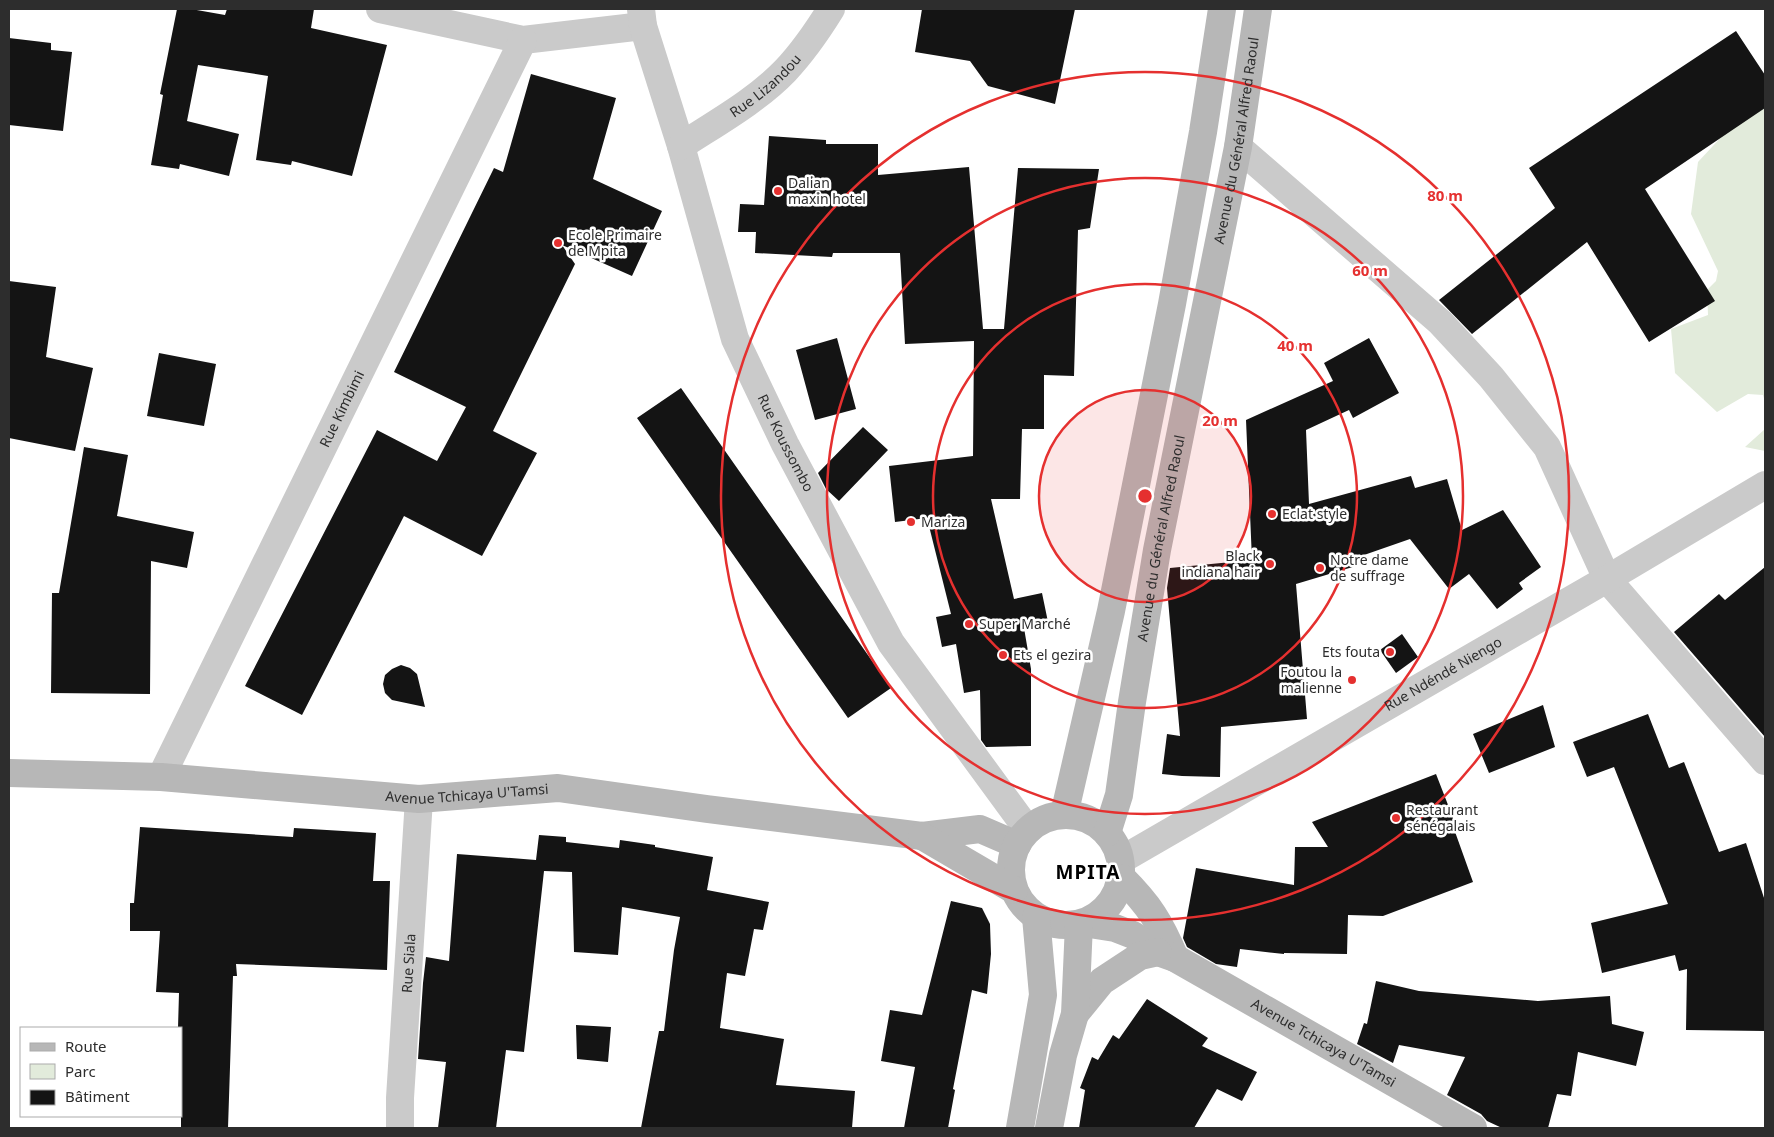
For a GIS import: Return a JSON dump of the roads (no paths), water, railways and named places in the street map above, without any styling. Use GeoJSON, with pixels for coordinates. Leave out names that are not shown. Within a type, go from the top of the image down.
{"type":"FeatureCollection","features":[{"type":"Feature","properties":{"kind":"street"},"geometry":{"type":"LineString","coordinates":[[380,9],[523,40],[642,17]]}},
{"type":"Feature","properties":{"kind":"street","name":"Rue Lizandou"},"geometry":{"type":"LineString","coordinates":[[682,146],[744,105],[784,71],[821,26],[831,9]]}},
{"type":"Feature","properties":{"kind":"street"},"geometry":{"type":"LineString","coordinates":[[1064,815],[1111,611],[1170,313],[1203,132],[1222,9]]}},
{"type":"Feature","properties":{"kind":"street","name":"Avenue du Général Alfred Raoul"},"geometry":{"type":"LineString","coordinates":[[1107,833],[1119,795],[1157,550],[1238,147],[1258,9]]}},
{"type":"Feature","properties":{"kind":"street","name":"Rue Koussombo"},"geometry":{"type":"LineString","coordinates":[[642,17],[682,146],[735,340],[785,444],[891,643],[1022,838]]}},
{"type":"Feature","properties":{"kind":"street","name":"Rue Kimbimi"},"geometry":{"type":"LineString","coordinates":[[161,777],[523,40]]}},
{"type":"Feature","properties":{"kind":"street"},"geometry":{"type":"LineString","coordinates":[[1238,147],[1440,322],[1491,376],[1546,447],[1607,579],[1765,761]]}},
{"type":"Feature","properties":{"kind":"street","name":"Rue Ndéndé Niengo"},"geometry":{"type":"LineString","coordinates":[[1121,869],[1765,485]]}},
{"type":"Feature","properties":{"kind":"street","name":"Avenue Tchicaya U'Tamsi"},"geometry":{"type":"LineString","coordinates":[[9,773],[161,777],[419,799],[558,788],[922,836]]}},
{"type":"Feature","properties":{"kind":"street","name":"Rue Siala"},"geometry":{"type":"LineString","coordinates":[[400,1128],[400,1098],[419,799]]}},
{"type":"Feature","properties":{"kind":"street"},"geometry":{"type":"LineString","coordinates":[[1075,1014],[1102,981],[1140,956],[1166,955],[1163,930],[1152,910],[1121,869],[1116,845],[1107,833],[1095,823],[1080,817],[1064,815],[1045,820],[1022,838],[1010,867],[1014,890],[1022,905],[1036,917],[1057,925],[1081,924],[1109,906],[1121,869]]}},
{"type":"Feature","properties":{"kind":"street"},"geometry":{"type":"LineString","coordinates":[[922,836],[980,829],[1022,838]]}},
{"type":"Feature","properties":{"kind":"street"},"geometry":{"type":"LineString","coordinates":[[922,836],[1014,890]]}},
{"type":"Feature","properties":{"kind":"street"},"geometry":{"type":"LineString","coordinates":[[1020,1128],[1043,995],[1036,917]]}},
{"type":"Feature","properties":{"kind":"street"},"geometry":{"type":"LineString","coordinates":[[1050,1128],[1064,1055],[1075,1014],[1081,924]]}},
{"type":"Feature","properties":{"kind":"street","name":"Avenue Tchicaya U'Tamsi"},"geometry":{"type":"LineString","coordinates":[[1081,924],[1115,928],[1133,934],[1166,955],[1473,1128]]}},
{"type":"Feature","properties":{"kind":"place","name":"Dalian maxin hotel"},"geometry":{"type":"Point","coordinates":[778,191]}},
{"type":"Feature","properties":{"kind":"place","name":"Ecole Primaire de Mpita"},"geometry":{"type":"Point","coordinates":[558,243]}},
{"type":"Feature","properties":{"kind":"place","name":"Eclat style"},"geometry":{"type":"Point","coordinates":[1272,514]}},
{"type":"Feature","properties":{"kind":"place","name":"Mariza"},"geometry":{"type":"Point","coordinates":[911,522]}},
{"type":"Feature","properties":{"kind":"place","name":"Black indiana hair"},"geometry":{"type":"Point","coordinates":[1270,564]}},
{"type":"Feature","properties":{"kind":"place","name":"Notre dame de suffrage"},"geometry":{"type":"Point","coordinates":[1320,568]}},
{"type":"Feature","properties":{"kind":"place","name":"Super Marché"},"geometry":{"type":"Point","coordinates":[969,624]}},
{"type":"Feature","properties":{"kind":"place","name":"Ets fouta"},"geometry":{"type":"Point","coordinates":[1390,652]}},
{"type":"Feature","properties":{"kind":"place","name":"Ets el gezira"},"geometry":{"type":"Point","coordinates":[1003,655]}},
{"type":"Feature","properties":{"kind":"place","name":"Foutou la malienne"},"geometry":{"type":"Point","coordinates":[1352,680]}},
{"type":"Feature","properties":{"kind":"place","name":"Restaurant sénégalais"},"geometry":{"type":"Point","coordinates":[1396,818]}},
{"type":"Feature","properties":{"kind":"district","name":"MPITA"},"geometry":{"type":"Point","coordinates":[1088,872]}}]}
